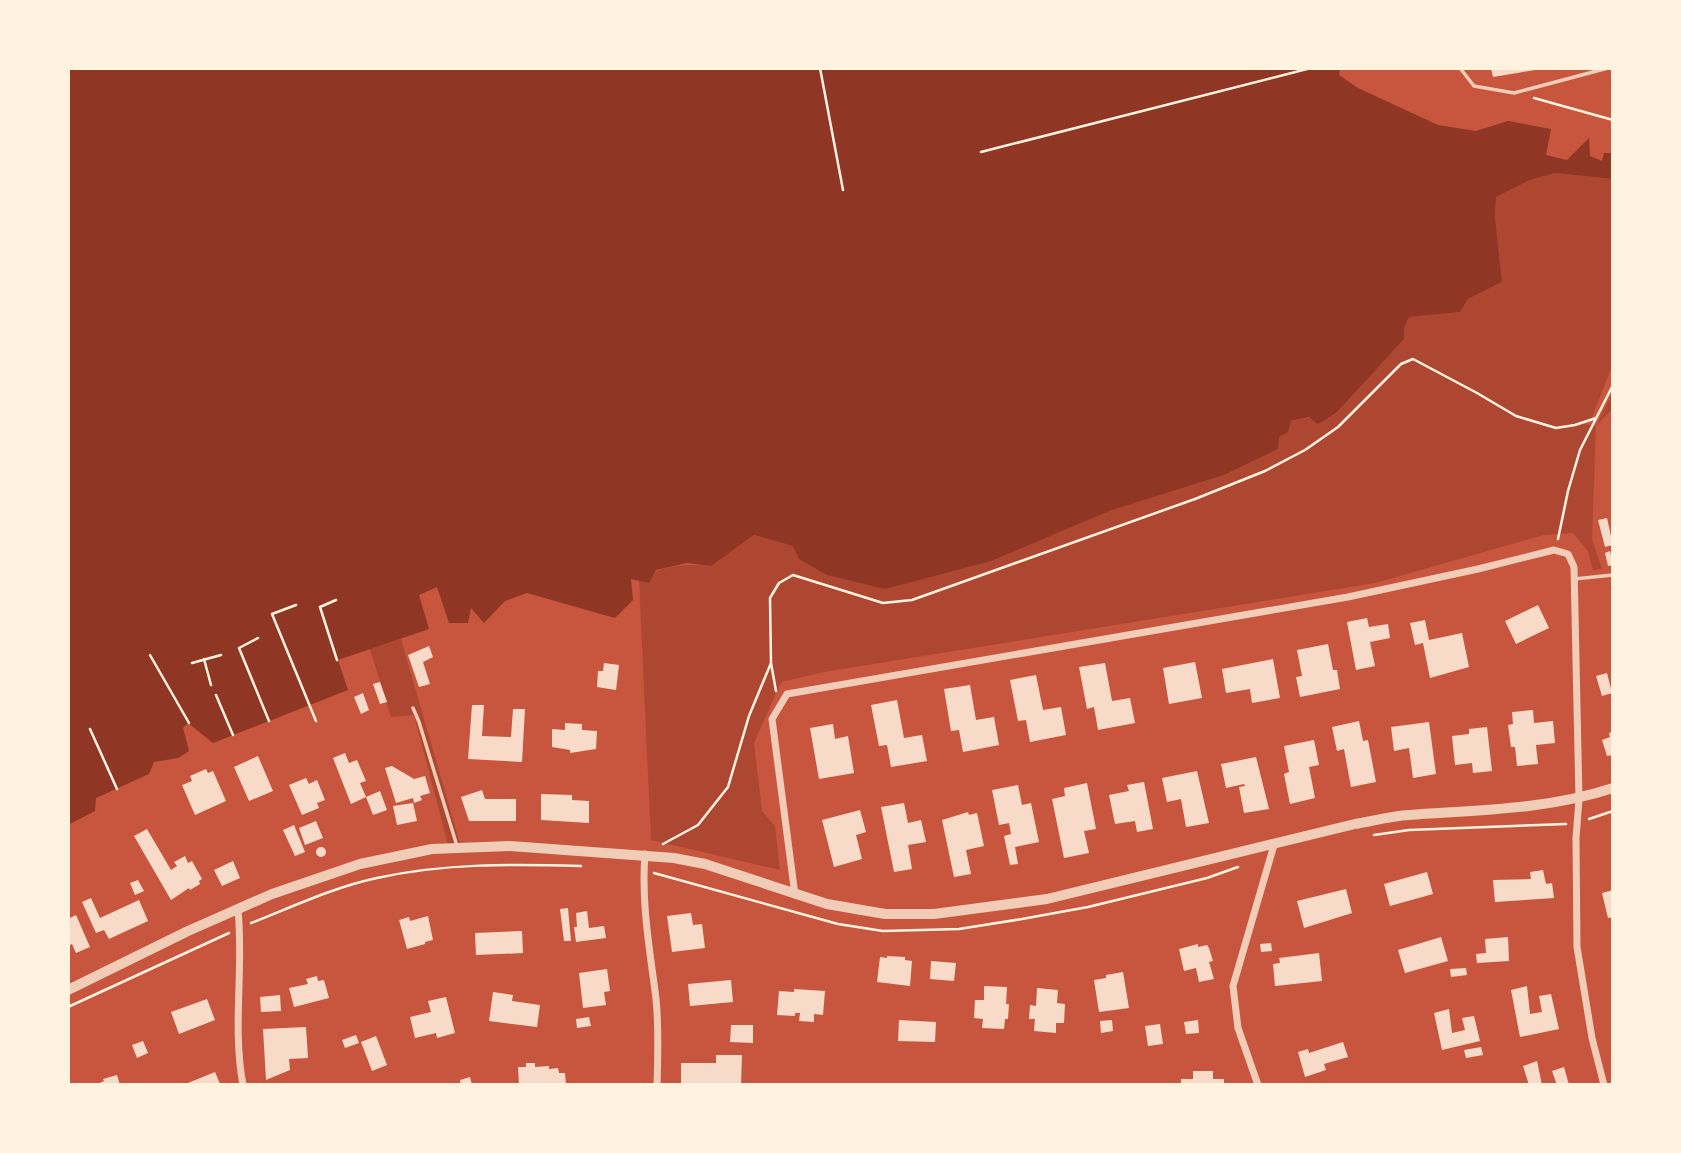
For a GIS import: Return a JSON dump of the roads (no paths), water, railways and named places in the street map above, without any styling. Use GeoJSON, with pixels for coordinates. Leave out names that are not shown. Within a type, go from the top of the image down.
{"type":"FeatureCollection","features":[{"type":"Feature","properties":{"kind":"street"},"geometry":{"type":"LineString","coordinates":[[795,895],[772,719],[788,694],[1348,597],[1554,550],[1568,554],[1574,567],[1579,799],[1577,947],[1591,1038],[1604,1085]]}},
{"type":"Feature","properties":{"kind":"street"},"geometry":{"type":"LineString","coordinates":[[68,990],[188,931],[272,894],[360,864],[402,854],[457,847],[510,846],[645,854],[705,864],[827,904],[885,914],[962,912],[1047,899],[1350,825],[1406,815],[1504,810],[1579,799],[1613,788]]}},
{"type":"Feature","properties":{"kind":"street"},"geometry":{"type":"LineString","coordinates":[[1258,1085],[1238,1028],[1233,986],[1274,845]]}},
{"type":"Feature","properties":{"kind":"street"},"geometry":{"type":"LineString","coordinates":[[645,854],[643,911],[659,1038],[657,1085]]}},
{"type":"Feature","properties":{"kind":"street"},"geometry":{"type":"LineString","coordinates":[[238,910],[240,927],[237,1027],[243,1085]]}},
{"type":"Feature","properties":{"kind":"lane"},"geometry":{"type":"LineString","coordinates":[[1460,68],[1474,86],[1514,93],[1608,68]]}},
{"type":"Feature","properties":{"kind":"lane"},"geometry":{"type":"LineString","coordinates":[[1574,579],[1613,575]]}},
{"type":"Feature","properties":{"kind":"lane"},"geometry":{"type":"LineString","coordinates":[[413,708],[457,847]]}}]}
